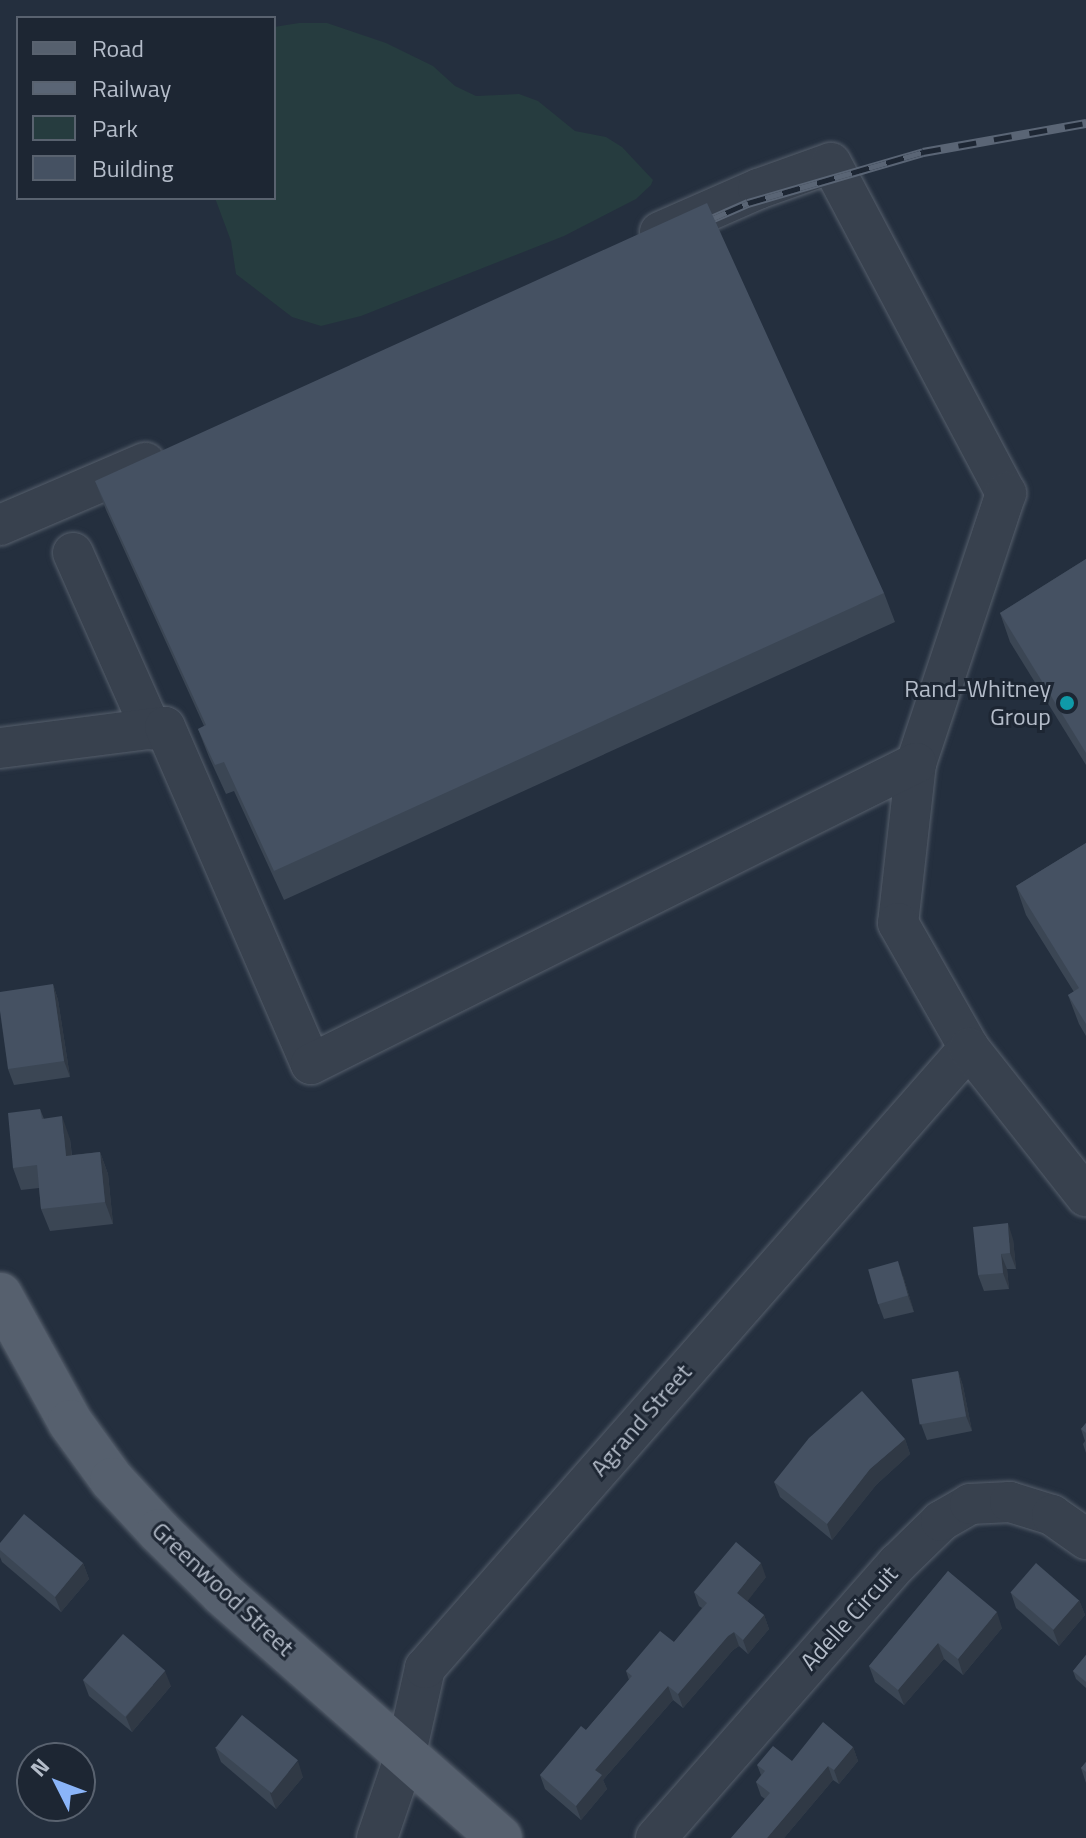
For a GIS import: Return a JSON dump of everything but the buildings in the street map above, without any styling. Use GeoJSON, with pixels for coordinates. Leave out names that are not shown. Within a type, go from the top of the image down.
{"type":"FeatureCollection","features":[{"type":"Feature","properties":{"kind":"main road","name":"Greenwood Street"},"geometry":{"type":"LineString","coordinates":[[0,1295],[70,1422],[112,1480],[223,1594],[500,1838]]}},
{"type":"Feature","properties":{"kind":"street"},"geometry":{"type":"LineString","coordinates":[[628,246],[758,189],[831,163],[1006,493],[916,763],[898,923],[969,1048],[1086,1196]]}},
{"type":"Feature","properties":{"kind":"street"},"geometry":{"type":"LineString","coordinates":[[0,525],[183,446]]}},
{"type":"Feature","properties":{"kind":"street"},"geometry":{"type":"LineString","coordinates":[[73,553],[151,729]]}},
{"type":"Feature","properties":{"kind":"street"},"geometry":{"type":"LineString","coordinates":[[0,748],[165,727],[311,1064],[916,763]]}},
{"type":"Feature","properties":{"kind":"street","name":"Agrand Street"},"geometry":{"type":"LineString","coordinates":[[377,1838],[406,1753],[425,1668],[969,1048]]}},
{"type":"Feature","properties":{"kind":"street","name":"Adelle Circuit"},"geometry":{"type":"LineString","coordinates":[[656,1838],[898,1563],[941,1521],[970,1504],[1010,1502],[1052,1515],[1086,1539]]}},
{"type":"Feature","properties":{"kind":"green space"},"geometry":{"type":"Polygon","coordinates":[[[327,23],[386,43],[433,66],[455,86],[476,96],[519,94],[538,101],[575,131],[606,137],[622,147],[653,180],[651,185],[636,199],[564,236],[361,316],[321,326],[292,317],[236,274],[231,241],[216,200],[276,200],[276,27],[327,23]]]}},
{"type":"Feature","properties":{"kind":"railway"},"geometry":{"type":"LineString","coordinates":[[693,227],[748,203],[923,152],[1086,123]]}},
{"type":"Feature","properties":{"kind":"place","name":"Rand-Whitney Group"},"geometry":{"type":"Point","coordinates":[1067,703]}}]}
